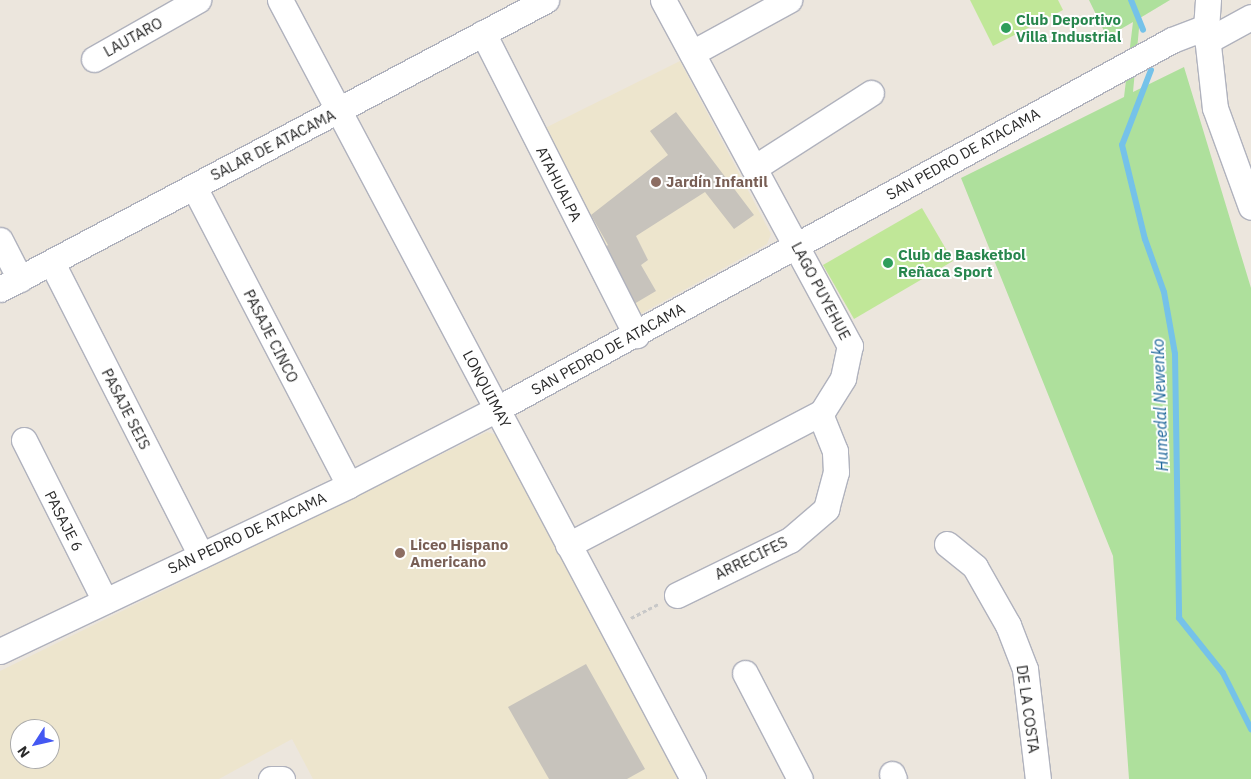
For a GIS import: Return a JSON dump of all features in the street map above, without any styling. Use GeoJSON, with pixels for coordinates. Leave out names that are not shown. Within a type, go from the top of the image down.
{"type":"FeatureCollection","features":[{"type":"Feature","properties":{"kind":"street","name":"LAUTARO"},"geometry":{"type":"LineString","coordinates":[[94,59],[198,0]]}},
{"type":"Feature","properties":{"kind":"street","name":"LONQUIMAY"},"geometry":{"type":"LineString","coordinates":[[280,0],[693,779]]}},
{"type":"Feature","properties":{"kind":"street","name":"SALAR DE ATACAMA"},"geometry":{"type":"LineString","coordinates":[[10,284],[338,112],[546,0]]}},
{"type":"Feature","properties":{"kind":"street","name":"LAGO PUYEHUE"},"geometry":{"type":"LineString","coordinates":[[568,545],[820,414],[834,396],[843,378],[850,346],[663,0]]}},
{"type":"Feature","properties":{"kind":"street"},"geometry":{"type":"LineString","coordinates":[[692,53],[789,0]]}},
{"type":"Feature","properties":{"kind":"street"},"geometry":{"type":"LineString","coordinates":[[1208,0],[1207,34],[1215,108],[1251,207]]}},
{"type":"Feature","properties":{"kind":"street","name":"SAN PEDRO DE ATACAMA"},"geometry":{"type":"LineString","coordinates":[[0,651],[349,485],[498,409],[636,335],[796,244],[1172,40],[1207,34],[1251,17]]}},
{"type":"Feature","properties":{"kind":"street","name":"ATAHUALPA"},"geometry":{"type":"LineString","coordinates":[[482,33],[636,335]]}},
{"type":"Feature","properties":{"kind":"street"},"geometry":{"type":"LineString","coordinates":[[754,168],[871,93]]}},
{"type":"Feature","properties":{"kind":"street","name":"PASAJE CINCO"},"geometry":{"type":"LineString","coordinates":[[194,187],[349,485]]}},
{"type":"Feature","properties":{"kind":"street"},"geometry":{"type":"LineString","coordinates":[[0,240],[10,284]]}},
{"type":"Feature","properties":{"kind":"street","name":"PASAJE SEIS"},"geometry":{"type":"LineString","coordinates":[[52,263],[201,555]]}},
{"type":"Feature","properties":{"kind":"street","name":"ARRECIFES"},"geometry":{"type":"LineString","coordinates":[[677,595],[790,540],[826,509],[836,472],[836,451],[820,414]]}},
{"type":"Feature","properties":{"kind":"street","name":"PASAJE 6"},"geometry":{"type":"LineString","coordinates":[[24,440],[105,601]]}},
{"type":"Feature","properties":{"kind":"street","name":"DE LA COSTA"},"geometry":{"type":"LineString","coordinates":[[946,544],[975,567],[1008,625],[1025,669],[1038,779]]}},
{"type":"Feature","properties":{"kind":"street"},"geometry":{"type":"LineString","coordinates":[[745,673],[800,779]]}},
{"type":"Feature","properties":{"kind":"path"},"geometry":{"type":"LineString","coordinates":[[612,628],[677,595]]}},
{"type":"Feature","properties":{"kind":"path"},"geometry":{"type":"LineString","coordinates":[[612,628],[643,612]]}},
{"type":"Feature","properties":{"kind":"shaded area","name":"Jardín Infantil"},"geometry":{"type":"Polygon","coordinates":[[[680,61],[771,234],[767,244],[635,317],[543,129],[680,61]]]}},
{"type":"Feature","properties":{"kind":"shaded area","name":"Liceo Hispano Americano"},"geometry":{"type":"Polygon","coordinates":[[[487,432],[497,435],[679,779],[313,779],[292,739],[219,779],[0,779],[0,671],[487,432]]]}},
{"type":"Feature","properties":{"kind":"green space","name":"Club Deportivo Villa Industrial"},"geometry":{"type":"Polygon","coordinates":[[[970,0],[1058,0],[1063,10],[993,46],[970,0]]]}},
{"type":"Feature","properties":{"kind":"green space","name":"Humedal Newenko"},"geometry":{"type":"Polygon","coordinates":[[[1089,0],[1170,0],[1140,18],[1133,92],[1184,67],[1251,288],[1251,779],[1129,779],[1113,556],[961,178],[1124,97],[1133,22],[1107,37],[1089,0]]]}},
{"type":"Feature","properties":{"kind":"green space","name":"Club de Basketbol Reñaca Sport"},"geometry":{"type":"Polygon","coordinates":[[[922,208],[953,261],[854,319],[823,265],[922,208]]]}},
{"type":"Feature","properties":{"kind":"building"},"geometry":{"type":"Polygon","coordinates":[[[676,112],[754,215],[734,229],[705,192],[636,236],[648,260],[641,265],[656,291],[634,304],[603,249],[608,245],[591,215],[668,155],[650,131],[676,112]]]}},
{"type":"Feature","properties":{"kind":"building"},"geometry":{"type":"Polygon","coordinates":[[[586,664],[645,769],[627,779],[549,779],[508,707],[586,664]]]}},
{"type":"Feature","properties":{"kind":"waterway"},"geometry":{"type":"LineString","coordinates":[[1131,0],[1143,30]]}},
{"type":"Feature","properties":{"kind":"waterway","name":"Humedal Newenko"},"geometry":{"type":"LineString","coordinates":[[1151,70],[1122,145],[1145,239],[1164,292],[1175,354],[1179,618],[1223,673],[1251,729]]}},
{"type":"Feature","properties":{"kind":"place","name":"Club Deportivo Villa Industrial"},"geometry":{"type":"Point","coordinates":[1006,28]}},
{"type":"Feature","properties":{"kind":"place","name":"Jardín Infantil"},"geometry":{"type":"Point","coordinates":[656,182]}},
{"type":"Feature","properties":{"kind":"place","name":"Club de Basketbol Reñaca Sport"},"geometry":{"type":"Point","coordinates":[888,263]}},
{"type":"Feature","properties":{"kind":"place","name":"Liceo Hispano Americano"},"geometry":{"type":"Point","coordinates":[400,553]}}]}
